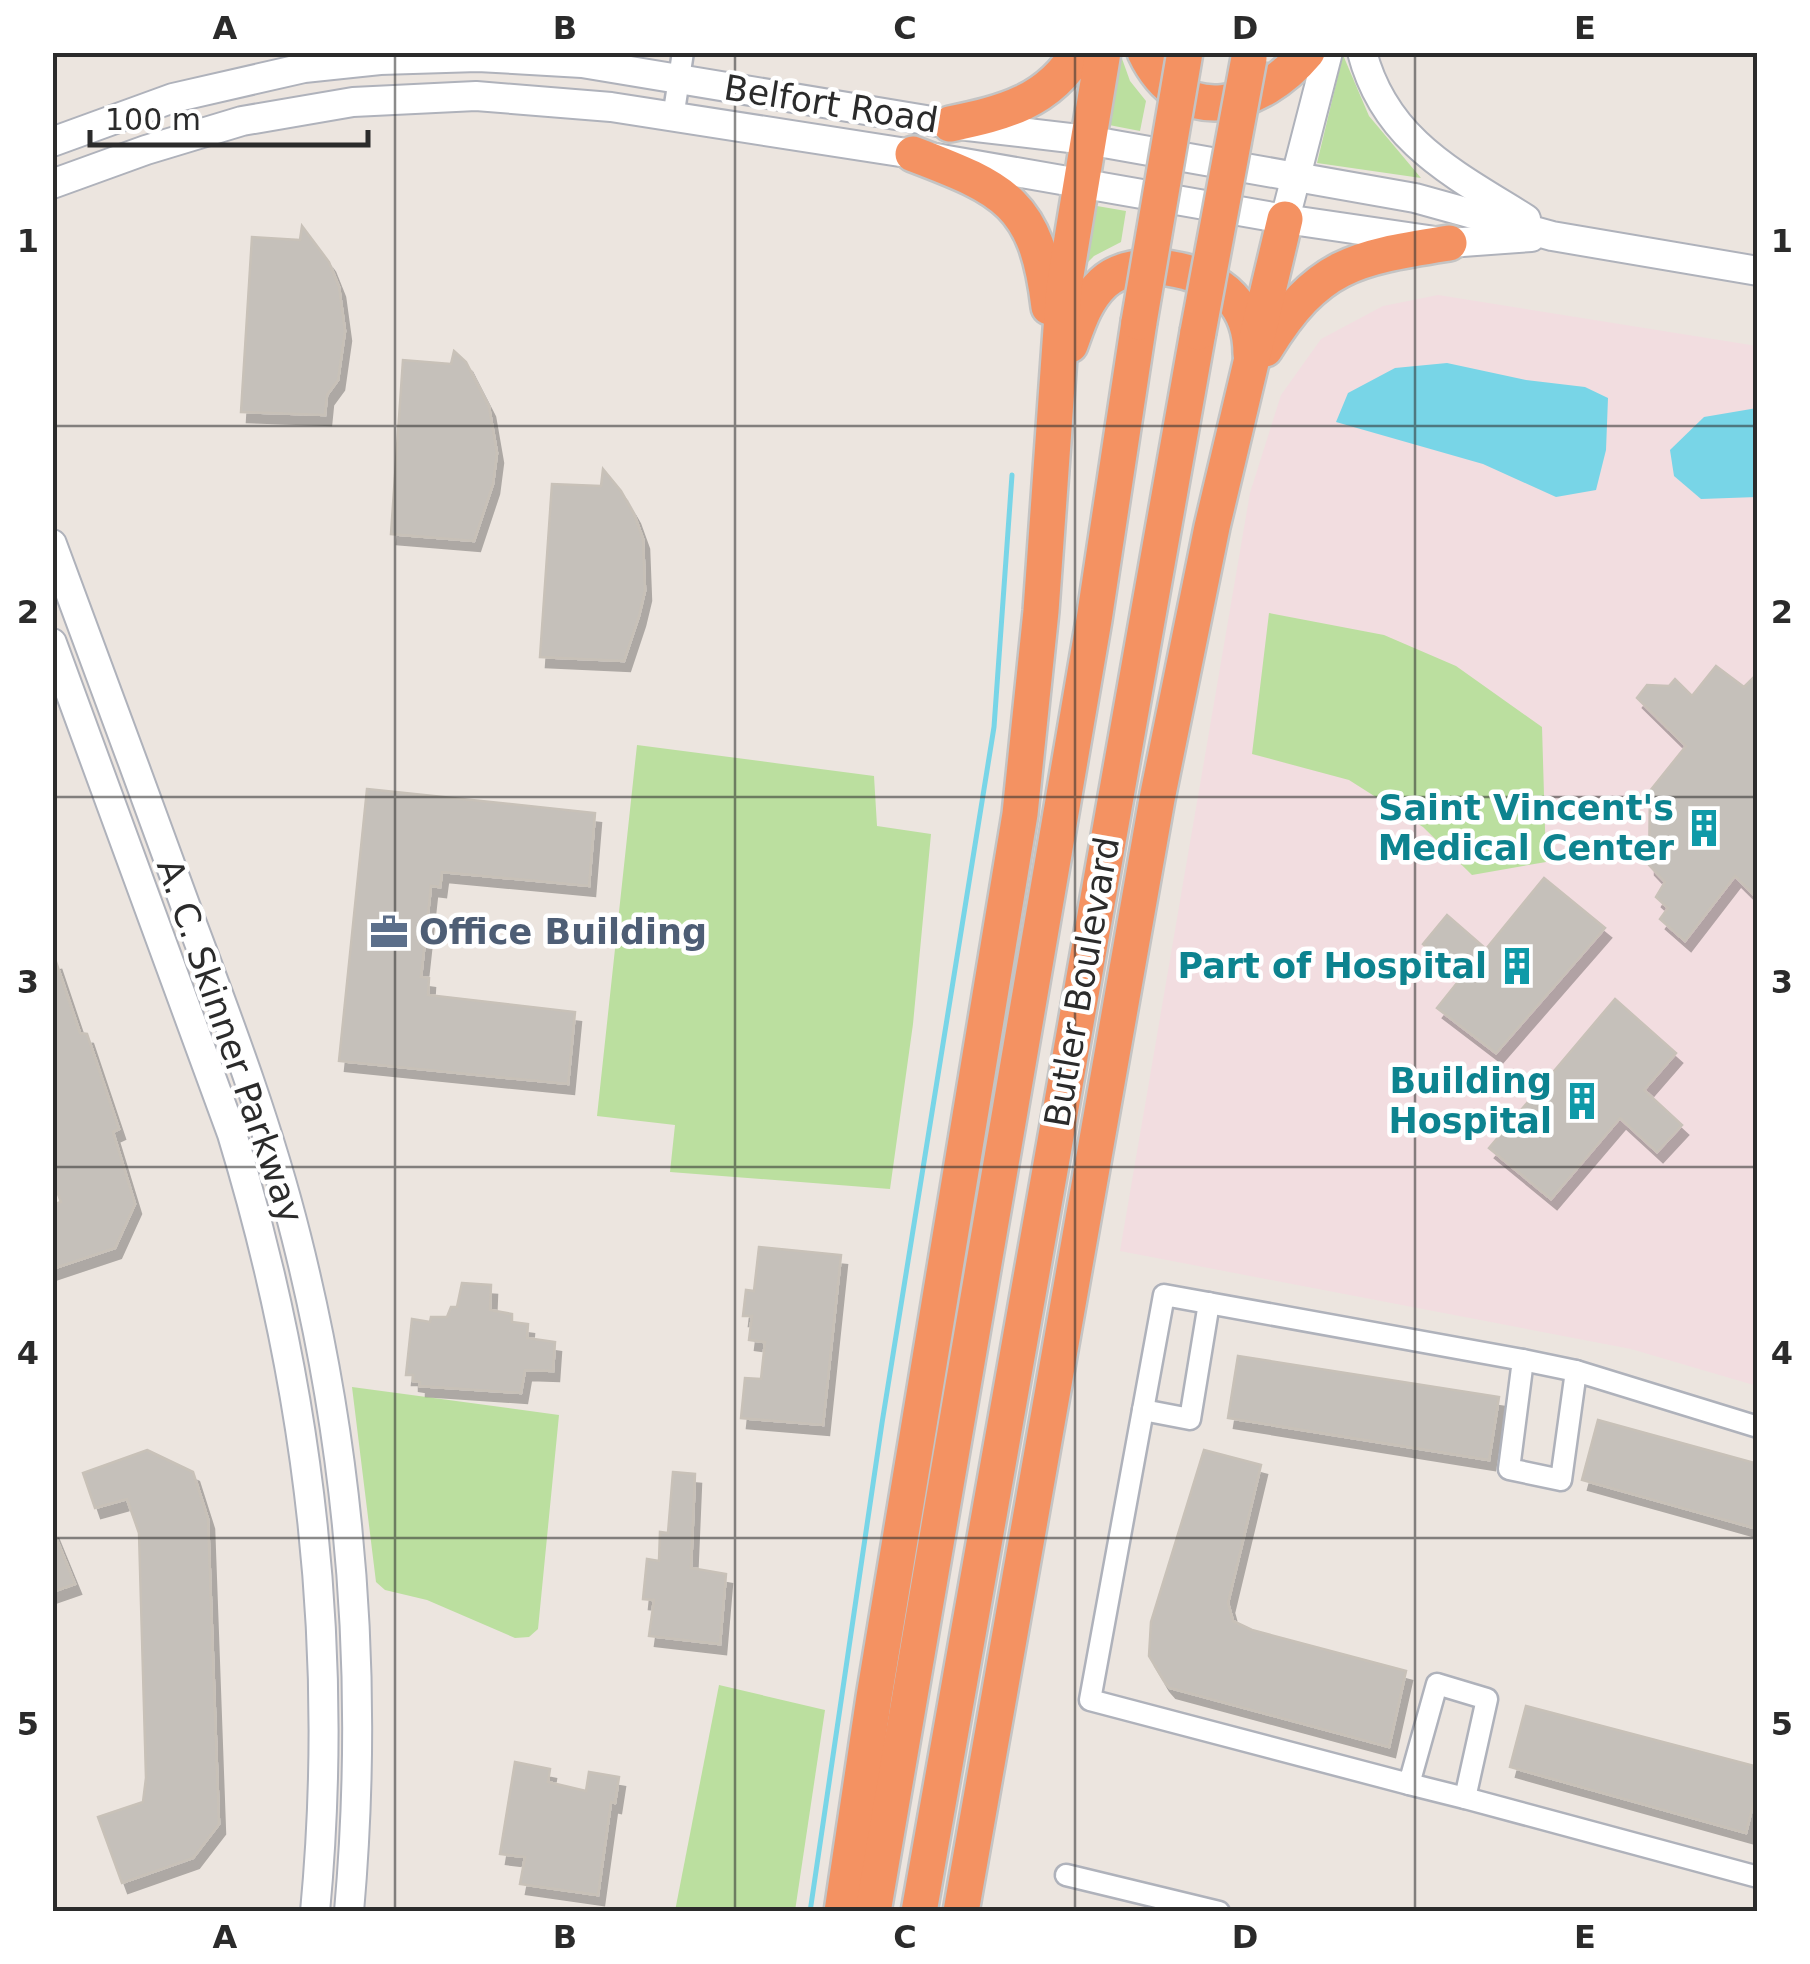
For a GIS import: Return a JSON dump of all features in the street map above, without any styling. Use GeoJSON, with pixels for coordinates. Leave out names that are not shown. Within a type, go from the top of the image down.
{"type":"FeatureCollection","features":[{"type":"Feature","properties":{"kind":"highway"},"geometry":{"type":"LineString","coordinates":[[950,124],[996,115],[1038,97],[1057,81],[1078,52]]}},
{"type":"Feature","properties":{"kind":"highway"},"geometry":{"type":"LineString","coordinates":[[842,1912],[1020,814],[1037,662],[1064,288],[1103,52]]}},
{"type":"Feature","properties":{"kind":"highway"},"geometry":{"type":"LineString","coordinates":[[1144,52],[1163,81],[1179,93],[1220,104],[1261,93],[1306,52]]}},
{"type":"Feature","properties":{"kind":"highway","name":"Butler Boulevard"},"geometry":{"type":"LineString","coordinates":[[874,1912],[1091,640],[1185,52]]}},
{"type":"Feature","properties":{"kind":"highway","name":"Butler Boulevard"},"geometry":{"type":"LineString","coordinates":[[919,1912],[1249,54]]}},
{"type":"Feature","properties":{"kind":"highway"},"geometry":{"type":"LineString","coordinates":[[913,154],[986,184],[1020,212],[1030,227],[1045,269],[1058,379]]}},
{"type":"Feature","properties":{"kind":"highway"},"geometry":{"type":"LineString","coordinates":[[961,1912],[1157,799],[1212,526],[1284,219]]}},
{"type":"Feature","properties":{"kind":"highway"},"geometry":{"type":"LineString","coordinates":[[1248,380],[1291,310],[1324,279],[1368,256],[1449,243]]}},
{"type":"Feature","properties":{"kind":"highway"},"geometry":{"type":"LineString","coordinates":[[1058,379],[1082,312],[1102,283],[1118,272],[1156,267],[1174,269],[1218,285],[1233,298],[1249,327],[1252,349],[1248,380]]}},
{"type":"Feature","properties":{"kind":"main road"},"geometry":{"type":"LineString","coordinates":[[1284,219],[1328,52]]}},
{"type":"Feature","properties":{"kind":"main road"},"geometry":{"type":"LineString","coordinates":[[1362,52],[1386,110],[1422,152],[1552,236]]}},
{"type":"Feature","properties":{"kind":"main road","name":"Belfort Road"},"geometry":{"type":"LineString","coordinates":[[52,142],[173,98],[225,84],[349,63],[478,57],[681,66],[950,124],[1087,140],[1415,198],[1552,236],[1758,271]]}},
{"type":"Feature","properties":{"kind":"main road","name":"Belfort Road"},"geometry":{"type":"LineString","coordinates":[[52,184],[242,121],[352,102],[476,96],[542,99],[913,154],[1284,219],[1449,243],[1552,236]]}},
{"type":"Feature","properties":{"kind":"main road","name":"A. C. Skinner Parkway"},"geometry":{"type":"LineString","coordinates":[[52,544],[258,1103],[309,1290],[345,1499],[356,1637],[357,1772],[349,1912]]}},
{"type":"Feature","properties":{"kind":"main road","name":"A. C. Skinner Parkway"},"geometry":{"type":"LineString","coordinates":[[52,643],[232,1134],[253,1200],[284,1328],[308,1471],[320,1606],[324,1744],[316,1912]]}},
{"type":"Feature","properties":{"kind":"street"},"geometry":{"type":"LineString","coordinates":[[673,118],[681,66]]}},
{"type":"Feature","properties":{"kind":"street"},"geometry":{"type":"LineString","coordinates":[[1758,1427],[1523,1360],[1164,1295],[1090,1700],[1758,1878]]}},
{"type":"Feature","properties":{"kind":"street"},"geometry":{"type":"LineString","coordinates":[[1143,1410],[1190,1419],[1209,1303]]}},
{"type":"Feature","properties":{"kind":"street"},"geometry":{"type":"LineString","coordinates":[[1523,1360],[1510,1469],[1561,1480],[1576,1372]]}},
{"type":"Feature","properties":{"kind":"street"},"geometry":{"type":"LineString","coordinates":[[1409,1784],[1437,1684],[1487,1699],[1465,1798]]}},
{"type":"Feature","properties":{"kind":"street"},"geometry":{"type":"LineString","coordinates":[[1066,1875],[1219,1912]]}},
{"type":"Feature","properties":{"kind":"shaded area"},"geometry":{"type":"Polygon","coordinates":[[[1438,295],[1757,346],[1757,1386],[1631,1349],[1120,1251],[1250,493],[1281,395],[1321,339],[1383,306],[1438,295]]]}},
{"type":"Feature","properties":{"kind":"green space"},"geometry":{"type":"Polygon","coordinates":[[[1120,53],[1130,81],[1146,101],[1140,131],[1109,125],[1107,121],[1120,53]]]}},
{"type":"Feature","properties":{"kind":"green space"},"geometry":{"type":"Polygon","coordinates":[[[1343,55],[1369,116],[1421,178],[1317,163],[1343,55]]]}},
{"type":"Feature","properties":{"kind":"green space"},"geometry":{"type":"Polygon","coordinates":[[[1097,206],[1126,211],[1121,242],[1085,265],[1093,210],[1097,206]]]}},
{"type":"Feature","properties":{"kind":"green space"},"geometry":{"type":"Polygon","coordinates":[[[1269,613],[1384,635],[1456,666],[1542,727],[1546,862],[1472,875],[1423,827],[1349,780],[1252,754],[1269,613]]]}},
{"type":"Feature","properties":{"kind":"green space"},"geometry":{"type":"Polygon","coordinates":[[[637,745],[874,776],[877,826],[931,834],[913,1024],[890,1189],[670,1172],[675,1125],[597,1116],[637,745]]]}},
{"type":"Feature","properties":{"kind":"green space"},"geometry":{"type":"Polygon","coordinates":[[[352,1387],[559,1415],[538,1629],[529,1637],[515,1638],[427,1600],[385,1590],[376,1582],[352,1387]]]}},
{"type":"Feature","properties":{"kind":"green space"},"geometry":{"type":"Polygon","coordinates":[[[719,1685],[825,1710],[795,1911],[675,1911],[719,1685]]]}},
{"type":"Feature","properties":{"kind":"water"},"geometry":{"type":"Polygon","coordinates":[[[1447,363],[1526,380],[1585,387],[1608,398],[1606,450],[1596,490],[1556,497],[1483,464],[1336,422],[1348,393],[1395,368],[1447,363]]]}},
{"type":"Feature","properties":{"kind":"water"},"geometry":{"type":"Polygon","coordinates":[[[1757,408],[1757,497],[1701,499],[1674,476],[1670,450],[1704,417],[1757,408]]]}},
{"type":"Feature","properties":{"kind":"building"},"geometry":{"type":"Polygon","coordinates":[[[302,226],[329,262],[339,287],[345,331],[338,380],[327,395],[325,415],[241,412],[252,237],[300,240],[302,226]]]}},
{"type":"Feature","properties":{"kind":"building"},"geometry":{"type":"Polygon","coordinates":[[[454,351],[466,362],[489,407],[497,453],[493,484],[474,541],[391,534],[403,360],[451,364],[454,351]]]}},
{"type":"Feature","properties":{"kind":"building"},"geometry":{"type":"Polygon","coordinates":[[[603,469],[621,491],[643,539],[645,591],[624,661],[540,657],[552,484],[601,486],[603,469]]]}},
{"type":"Feature","properties":{"kind":"building","name":"Saint Vincent's Medical Center"},"geometry":{"type":"Polygon","coordinates":[[[1716,666],[1744,687],[1758,673],[1758,899],[1735,876],[1685,941],[1660,919],[1668,908],[1656,897],[1665,882],[1649,865],[1650,791],[1686,746],[1637,698],[1647,685],[1669,686],[1675,679],[1692,696],[1716,666]]]}},
{"type":"Feature","properties":{"kind":"building","name":"Office Building"},"geometry":{"type":"Polygon","coordinates":[[[367,789],[595,813],[589,886],[442,872],[440,887],[431,886],[421,977],[429,978],[428,995],[575,1012],[568,1084],[339,1061],[367,789]]]}},
{"type":"Feature","properties":{"kind":"building","name":"Part of Hospital"},"geometry":{"type":"Polygon","coordinates":[[[1544,878],[1605,928],[1496,1053],[1437,1008],[1461,978],[1423,944],[1447,915],[1486,949],[1544,878]]]}},
{"type":"Feature","properties":{"kind":"building"},"geometry":{"type":"Polygon","coordinates":[[[55,959],[80,1033],[87,1034],[119,1129],[113,1132],[135,1204],[115,1248],[52,1269],[52,1205],[61,1202],[52,1178],[55,959]]]}},
{"type":"Feature","properties":{"kind":"building","name":"Building Hospital"},"geometry":{"type":"Polygon","coordinates":[[[1615,999],[1676,1053],[1644,1090],[1682,1125],[1657,1152],[1620,1118],[1551,1199],[1489,1148],[1615,999]]]}},
{"type":"Feature","properties":{"kind":"building"},"geometry":{"type":"Polygon","coordinates":[[[759,1247],[841,1255],[823,1425],[741,1418],[745,1378],[761,1379],[765,1342],[749,1340],[752,1316],[743,1316],[746,1290],[754,1291],[759,1247]]]}},
{"type":"Feature","properties":{"kind":"building"},"geometry":{"type":"Polygon","coordinates":[[[462,1283],[491,1285],[490,1310],[512,1314],[512,1322],[528,1324],[527,1338],[555,1342],[553,1371],[525,1370],[521,1393],[420,1386],[420,1382],[413,1381],[413,1375],[406,1375],[412,1319],[430,1322],[431,1317],[447,1317],[451,1307],[457,1307],[462,1283]]]}},
{"type":"Feature","properties":{"kind":"building"},"geometry":{"type":"Polygon","coordinates":[[[1238,1356],[1499,1397],[1489,1460],[1228,1418],[1238,1356]]]}},
{"type":"Feature","properties":{"kind":"building"},"geometry":{"type":"Polygon","coordinates":[[[1598,1420],[1758,1464],[1758,1529],[1582,1480],[1598,1420]]]}},
{"type":"Feature","properties":{"kind":"building"},"geometry":{"type":"Polygon","coordinates":[[[147,1450],[193,1472],[208,1519],[219,1824],[193,1858],[122,1883],[98,1817],[143,1802],[146,1778],[139,1533],[127,1499],[95,1508],[83,1473],[147,1450]]]}},
{"type":"Feature","properties":{"kind":"building"},"geometry":{"type":"Polygon","coordinates":[[[1204,1450],[1261,1465],[1228,1603],[1233,1621],[1252,1630],[1406,1671],[1389,1747],[1170,1688],[1164,1681],[1149,1656],[1151,1622],[1204,1450]]]}},
{"type":"Feature","properties":{"kind":"building"},"geometry":{"type":"Polygon","coordinates":[[[673,1472],[695,1474],[691,1568],[726,1574],[720,1644],[649,1636],[654,1600],[643,1599],[647,1559],[659,1561],[660,1532],[668,1533],[673,1472]]]}},
{"type":"Feature","properties":{"kind":"building"},"geometry":{"type":"Polygon","coordinates":[[[52,1528],[75,1584],[52,1592],[52,1528]]]}},
{"type":"Feature","properties":{"kind":"building"},"geometry":{"type":"Polygon","coordinates":[[[1526,1706],[1758,1767],[1758,1784],[1746,1833],[1510,1767],[1526,1706]]]}},
{"type":"Feature","properties":{"kind":"building"},"geometry":{"type":"Polygon","coordinates":[[[515,1762],[550,1769],[548,1782],[586,1791],[589,1772],[619,1777],[615,1803],[611,1802],[598,1895],[520,1884],[525,1857],[500,1854],[515,1762]]]}},
{"type":"Feature","properties":{"kind":"waterway"},"geometry":{"type":"LineString","coordinates":[[810,1912],[882,1423],[994,727],[1012,475]]}},
{"type":"Feature","properties":{"kind":"place","name":"Saint Vincent's Medical Center"},"geometry":{"type":"Point","coordinates":[1704,828]}},
{"type":"Feature","properties":{"kind":"place","name":"Office Building"},"geometry":{"type":"Point","coordinates":[389,932]}},
{"type":"Feature","properties":{"kind":"place","name":"Part of Hospital"},"geometry":{"type":"Point","coordinates":[1517,966]}},
{"type":"Feature","properties":{"kind":"place","name":"Building Hospital"},"geometry":{"type":"Point","coordinates":[1582,1101]}}]}
